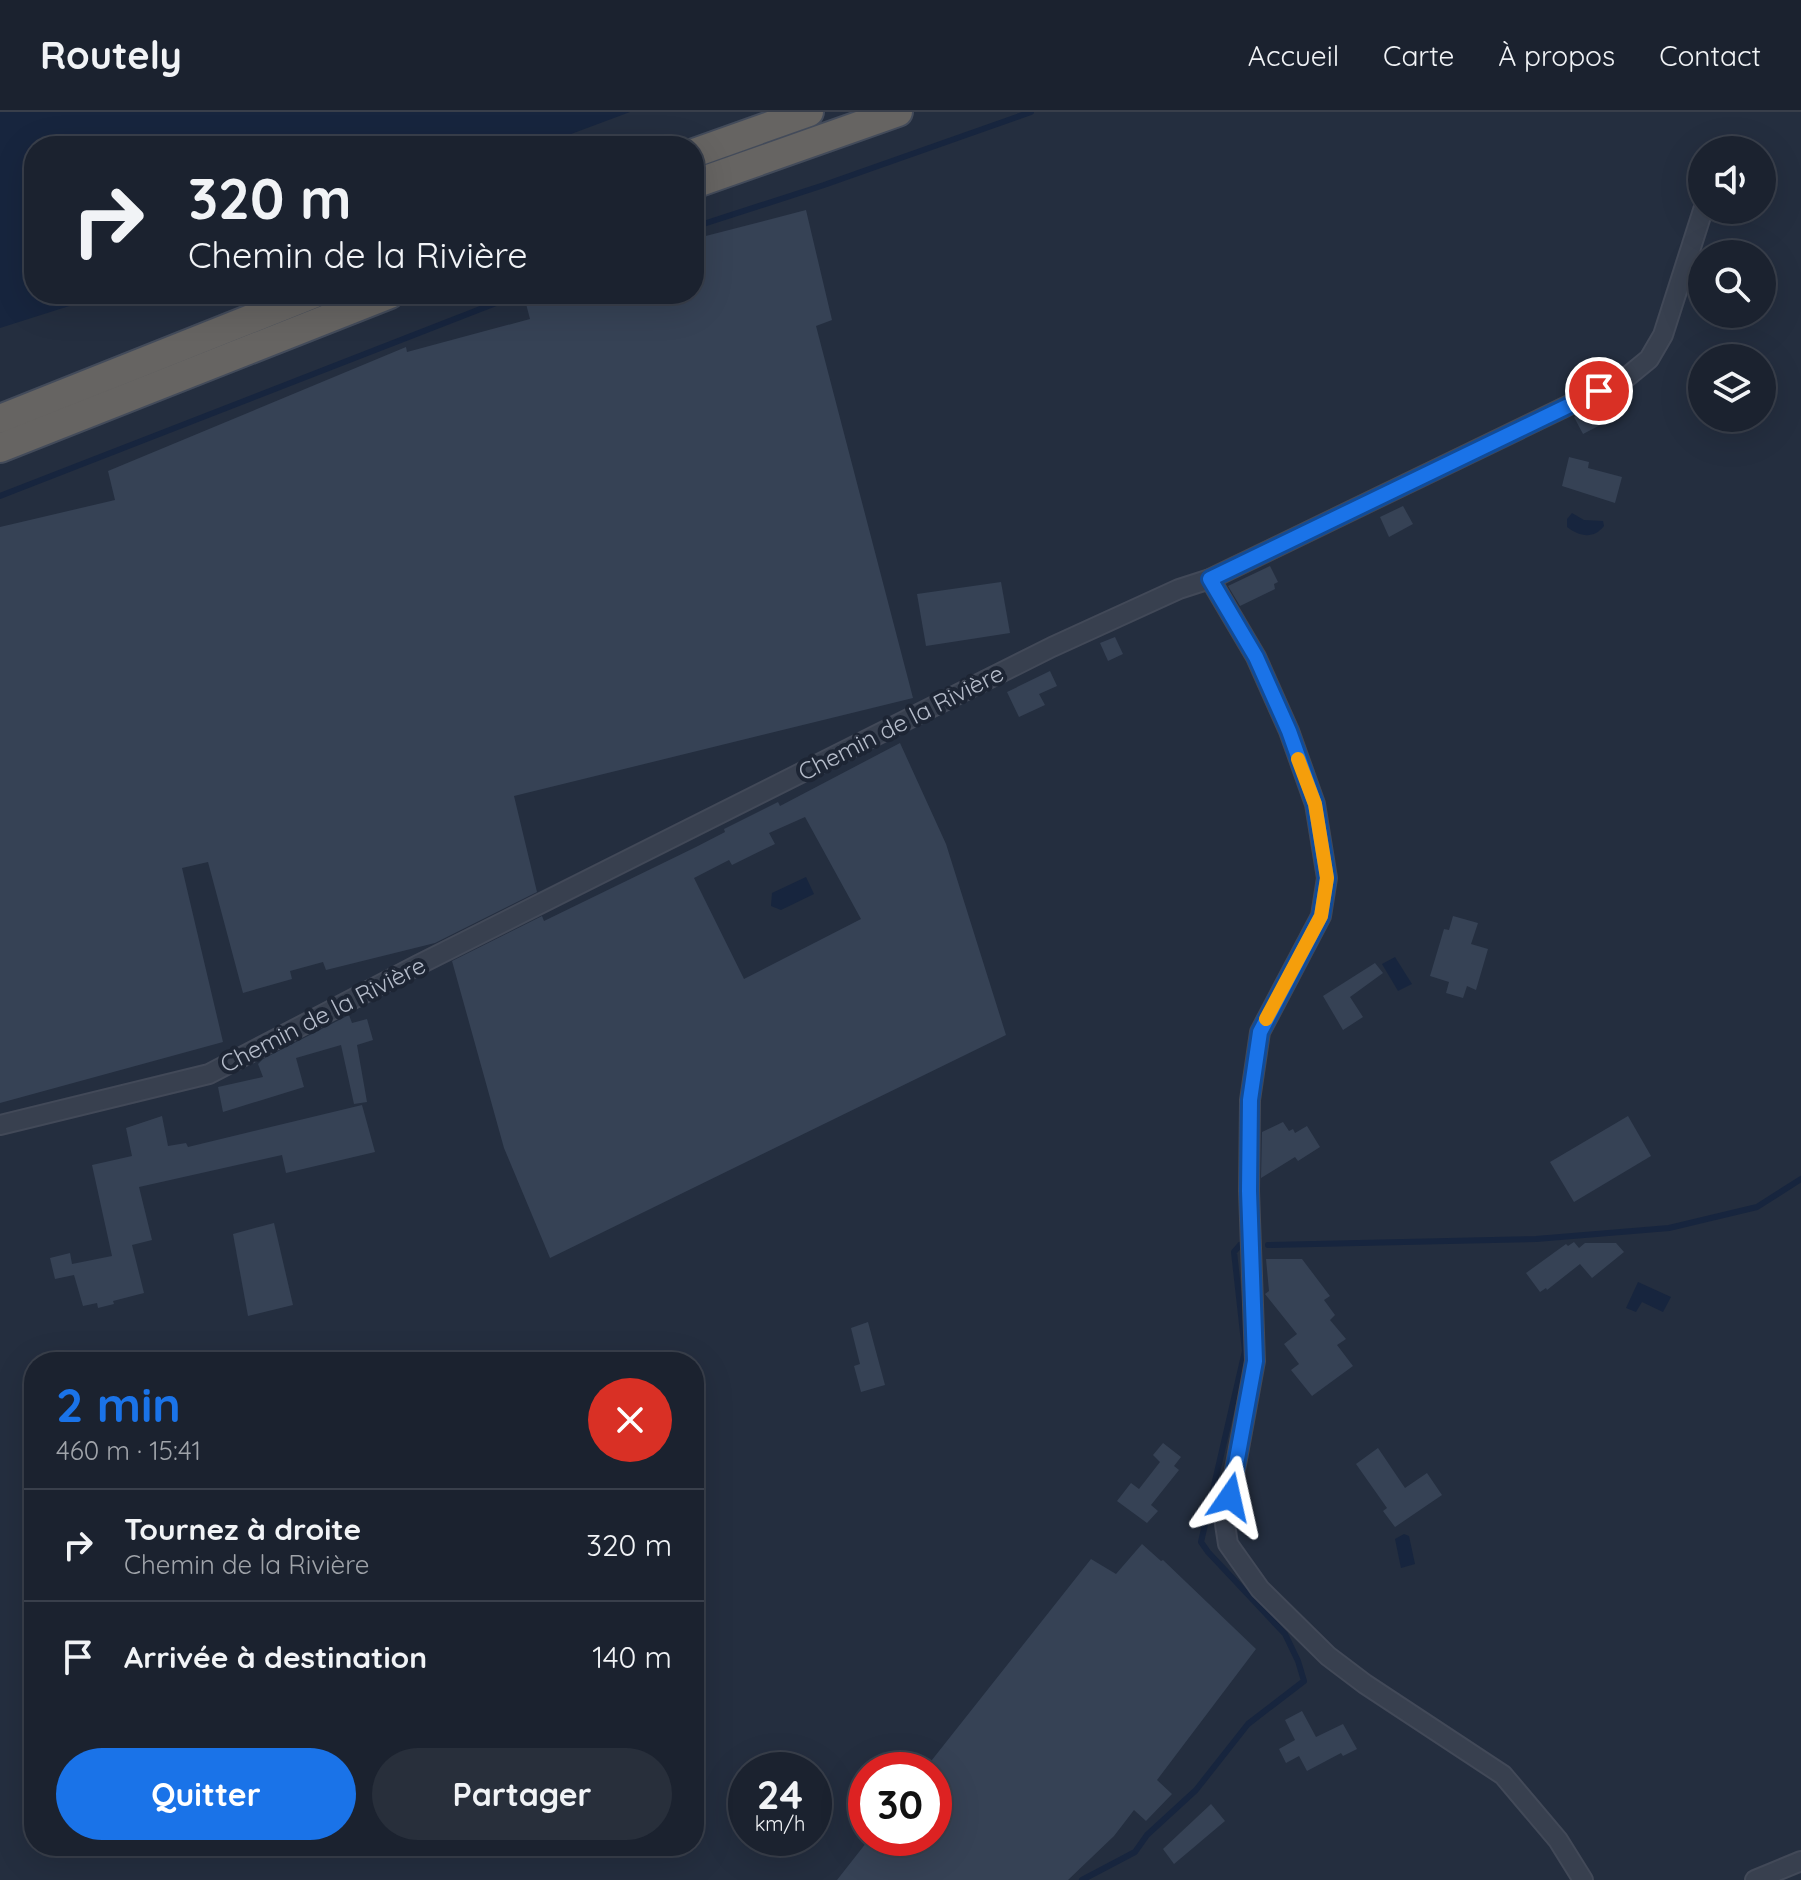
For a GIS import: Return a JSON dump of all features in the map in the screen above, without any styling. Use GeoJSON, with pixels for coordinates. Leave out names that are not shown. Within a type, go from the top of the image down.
{"type":"FeatureCollection","features":[{"type":"Feature","properties":{"kind":"highway"},"geometry":{"type":"LineString","coordinates":[[704,149],[809,112]]}},
{"type":"Feature","properties":{"kind":"highway"},"geometry":{"type":"LineString","coordinates":[[704,180],[898,112]]}},
{"type":"Feature","properties":{"kind":"highway"},"geometry":{"type":"LineString","coordinates":[[0,419],[288,304]]}},
{"type":"Feature","properties":{"kind":"highway"},"geometry":{"type":"LineString","coordinates":[[0,448],[365,304]]}},
{"type":"Feature","properties":{"kind":"street","name":"Chemin de la Rivière"},"geometry":{"type":"LineString","coordinates":[[0,1125],[209,1074],[1052,647],[1179,589],[1210,579],[1627,377],[1649,359],[1663,335],[1699,224]]}},
{"type":"Feature","properties":{"kind":"street"},"geometry":{"type":"LineString","coordinates":[[1210,579],[1256,657],[1289,731],[1315,804],[1327,878],[1321,916],[1260,1032],[1252,1086],[1249,1191],[1255,1361],[1225,1524],[1228,1544],[1260,1589],[1328,1656],[1503,1775],[1558,1840],[1583,1880]]}},
{"type":"Feature","properties":{"kind":"street"},"geometry":{"type":"LineString","coordinates":[[1755,1880],[1801,1861]]}},
{"type":"Feature","properties":{"kind":"water"},"geometry":{"type":"Polygon","coordinates":[[[0,112],[630,112],[566,136],[24,136],[24,304],[76,304],[0,328],[0,112]]]}},
{"type":"Feature","properties":{"kind":"water"},"geometry":{"type":"Polygon","coordinates":[[[1572,513],[1584,520],[1603,521],[1604,526],[1591,535],[1577,533],[1567,527],[1567,519],[1572,513]]]}},
{"type":"Feature","properties":{"kind":"water"},"geometry":{"type":"Polygon","coordinates":[[[806,877],[814,894],[781,910],[771,906],[772,893],[806,877]]]}},
{"type":"Feature","properties":{"kind":"water"},"geometry":{"type":"Polygon","coordinates":[[[1395,957],[1412,984],[1398,991],[1382,964],[1395,957]]]}},
{"type":"Feature","properties":{"kind":"water"},"geometry":{"type":"Polygon","coordinates":[[[1638,1282],[1671,1297],[1663,1312],[1642,1302],[1636,1312],[1626,1308],[1638,1282]]]}},
{"type":"Feature","properties":{"kind":"water"},"geometry":{"type":"Polygon","coordinates":[[[1404,1534],[1409,1536],[1415,1564],[1401,1568],[1395,1539],[1404,1534]]]}},
{"type":"Feature","properties":{"kind":"building"},"geometry":{"type":"Polygon","coordinates":[[[806,210],[832,320],[816,326],[913,698],[514,796],[537,892],[435,943],[326,970],[323,962],[290,971],[292,979],[243,993],[208,862],[182,868],[223,1042],[0,1103],[0,527],[115,500],[108,471],[406,347],[407,352],[530,319],[526,304],[704,304],[704,236],[806,210]]]}},
{"type":"Feature","properties":{"kind":"building"},"geometry":{"type":"Polygon","coordinates":[[[1599,404],[1608,421],[1583,434],[1574,417],[1599,404]]]}},
{"type":"Feature","properties":{"kind":"building"},"geometry":{"type":"Polygon","coordinates":[[[1569,457],[1589,462],[1588,468],[1622,477],[1615,503],[1562,486],[1569,457]]]}},
{"type":"Feature","properties":{"kind":"building"},"geometry":{"type":"Polygon","coordinates":[[[1403,506],[1413,524],[1389,537],[1380,517],[1403,506]]]}},
{"type":"Feature","properties":{"kind":"building"},"geometry":{"type":"Polygon","coordinates":[[[1270,566],[1278,582],[1274,584],[1275,589],[1240,606],[1228,586],[1270,566]]]}},
{"type":"Feature","properties":{"kind":"building"},"geometry":{"type":"Polygon","coordinates":[[[1001,582],[1010,633],[926,646],[917,594],[1001,582]]]}},
{"type":"Feature","properties":{"kind":"building"},"geometry":{"type":"Polygon","coordinates":[[[1115,637],[1123,654],[1108,661],[1100,643],[1115,637]]]}},
{"type":"Feature","properties":{"kind":"building"},"geometry":{"type":"Polygon","coordinates":[[[1050,671],[1057,686],[1039,694],[1045,705],[1019,717],[1007,692],[1050,671]]]}},
{"type":"Feature","properties":{"kind":"building"},"geometry":{"type":"Polygon","coordinates":[[[900,743],[946,844],[1006,1035],[550,1258],[504,1148],[452,961],[542,916],[544,921],[696,847],[778,802],[780,806],[900,743]],[[805,817],[769,833],[775,844],[732,865],[729,860],[694,878],[744,979],[861,919],[805,817]]]}},
{"type":"Feature","properties":{"kind":"building"},"geometry":{"type":"Polygon","coordinates":[[[1453,916],[1478,923],[1471,944],[1488,949],[1476,990],[1467,986],[1463,998],[1446,993],[1449,982],[1430,976],[1444,929],[1449,930],[1453,916]]]}},
{"type":"Feature","properties":{"kind":"building"},"geometry":{"type":"Polygon","coordinates":[[[1375,963],[1383,973],[1350,997],[1363,1017],[1343,1030],[1323,996],[1375,963]]]}},
{"type":"Feature","properties":{"kind":"building"},"geometry":{"type":"Polygon","coordinates":[[[349,1015],[352,1023],[367,1019],[373,1040],[357,1045],[367,1102],[354,1104],[341,1045],[296,1058],[304,1087],[223,1112],[218,1087],[263,1077],[258,1064],[263,1059],[349,1015]]]}},
{"type":"Feature","properties":{"kind":"building"},"geometry":{"type":"Polygon","coordinates":[[[362,1105],[375,1152],[286,1173],[282,1155],[139,1187],[152,1240],[132,1245],[144,1293],[98,1308],[97,1303],[83,1306],[74,1275],[55,1279],[50,1258],[70,1253],[72,1264],[112,1256],[92,1165],[132,1156],[126,1128],[162,1116],[168,1146],[186,1143],[188,1147],[362,1105]]]}},
{"type":"Feature","properties":{"kind":"building"},"geometry":{"type":"Polygon","coordinates":[[[1628,1116],[1651,1156],[1574,1202],[1550,1162],[1628,1116]]]}},
{"type":"Feature","properties":{"kind":"building"},"geometry":{"type":"Polygon","coordinates":[[[1283,1122],[1289,1131],[1293,1129],[1295,1133],[1307,1126],[1320,1147],[1298,1161],[1295,1157],[1261,1178],[1262,1132],[1283,1122]]]}},
{"type":"Feature","properties":{"kind":"building"},"geometry":{"type":"Polygon","coordinates":[[[274,1223],[293,1305],[248,1316],[233,1234],[274,1223]]]}},
{"type":"Feature","properties":{"kind":"building"},"geometry":{"type":"Polygon","coordinates":[[[1574,1242],[1579,1248],[1585,1243],[1616,1243],[1624,1252],[1592,1278],[1580,1264],[1540,1292],[1526,1273],[1566,1244],[1568,1246],[1574,1242]]]}},
{"type":"Feature","properties":{"kind":"building"},"geometry":{"type":"Polygon","coordinates":[[[1266,1259],[1302,1259],[1330,1296],[1324,1300],[1335,1315],[1330,1320],[1346,1339],[1337,1345],[1353,1366],[1312,1396],[1291,1370],[1299,1364],[1284,1344],[1297,1334],[1265,1294],[1269,1291],[1266,1259]]]}},
{"type":"Feature","properties":{"kind":"building"},"geometry":{"type":"Polygon","coordinates":[[[868,1322],[885,1385],[861,1392],[854,1366],[860,1364],[851,1328],[868,1322]]]}},
{"type":"Feature","properties":{"kind":"building"},"geometry":{"type":"Polygon","coordinates":[[[1163,1443],[1181,1457],[1174,1466],[1179,1470],[1151,1505],[1158,1511],[1147,1523],[1117,1501],[1131,1483],[1139,1489],[1160,1462],[1153,1455],[1163,1443]]]}},
{"type":"Feature","properties":{"kind":"building"},"geometry":{"type":"Polygon","coordinates":[[[1378,1448],[1405,1488],[1427,1473],[1442,1495],[1395,1527],[1383,1511],[1387,1508],[1356,1464],[1378,1448]]]}},
{"type":"Feature","properties":{"kind":"building"},"geometry":{"type":"Polygon","coordinates":[[[1142,1544],[1163,1560],[1256,1649],[1157,1780],[1172,1794],[1146,1821],[1134,1810],[1114,1836],[1068,1880],[837,1880],[856,1856],[952,1856],[952,1752],[938,1752],[1091,1559],[1116,1574],[1142,1544]]]}},
{"type":"Feature","properties":{"kind":"building"},"geometry":{"type":"Polygon","coordinates":[[[1302,1711],[1316,1737],[1343,1724],[1357,1749],[1343,1756],[1341,1753],[1307,1771],[1299,1756],[1286,1763],[1279,1749],[1295,1740],[1285,1720],[1302,1711]]]}},
{"type":"Feature","properties":{"kind":"building"},"geometry":{"type":"Polygon","coordinates":[[[1211,1804],[1225,1821],[1174,1864],[1163,1849],[1211,1804]]]}},
{"type":"Feature","properties":{"kind":"waterway"},"geometry":{"type":"LineString","coordinates":[[704,224],[1031,112]]}},
{"type":"Feature","properties":{"kind":"waterway"},"geometry":{"type":"LineString","coordinates":[[0,496],[493,304]]}},
{"type":"Feature","properties":{"kind":"waterway"},"geometry":{"type":"LineString","coordinates":[[1268,1245],[1536,1239],[1669,1228],[1757,1207],[1801,1179]]}},
{"type":"Feature","properties":{"kind":"waterway"},"geometry":{"type":"LineString","coordinates":[[1082,1880],[1135,1852],[1147,1835],[1196,1790],[1248,1724],[1304,1681],[1285,1634],[1201,1542],[1245,1351],[1234,1252],[1240,1245]]}},
{"type":"Feature","properties":{"kind":"slow traffic"},"geometry":{"type":"LineString","coordinates":[[1266,1019],[1321,916],[1327,878],[1315,804],[1298,759]]}},
{"type":"Feature","properties":{"kind":"route"},"geometry":{"type":"LineString","coordinates":[[1230,1497],[1255,1361],[1249,1191],[1250,1100],[1260,1032],[1321,916],[1327,878],[1315,804],[1289,731],[1256,657],[1210,579],[1599,391]]}}]}
